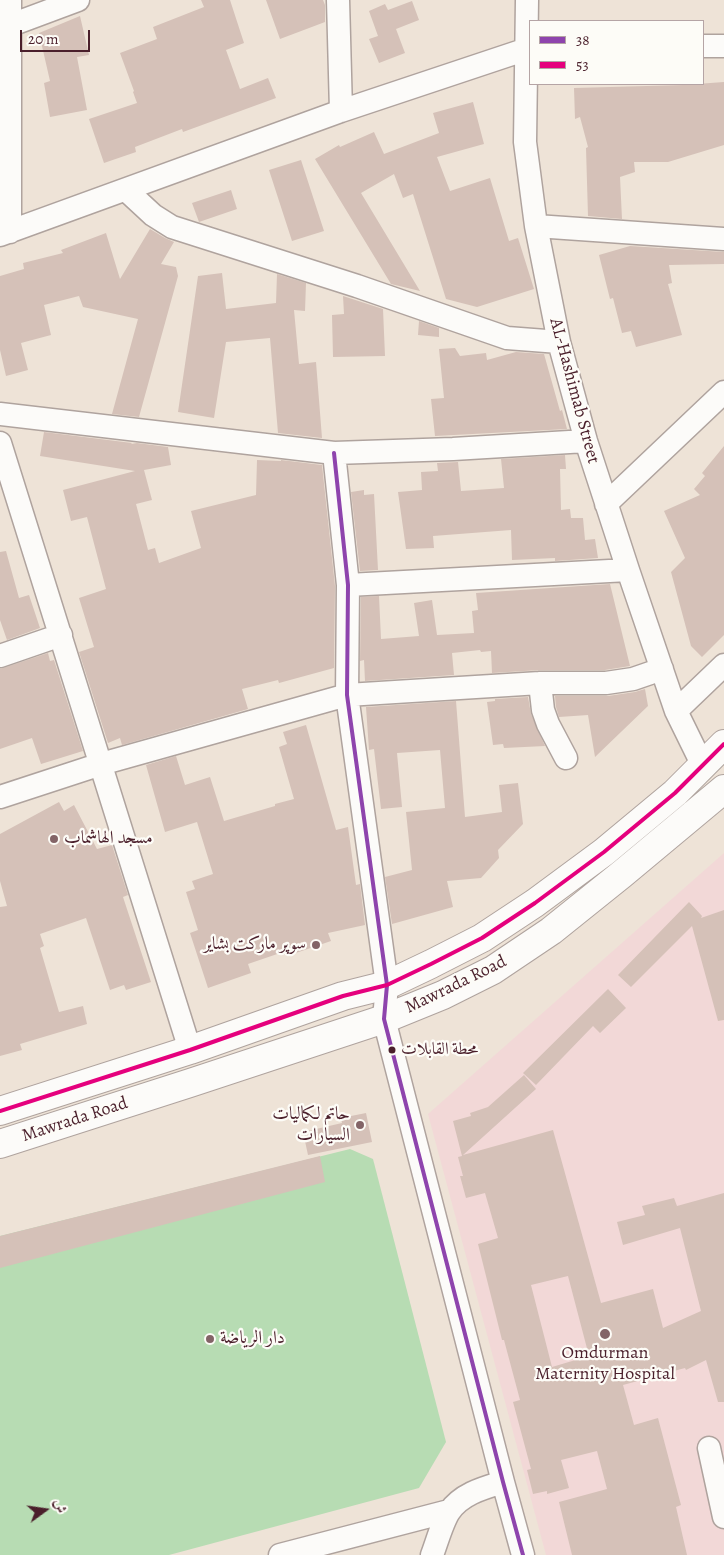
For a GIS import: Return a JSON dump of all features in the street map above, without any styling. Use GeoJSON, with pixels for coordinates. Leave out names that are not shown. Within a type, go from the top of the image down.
{"type":"FeatureCollection","features":[{"type":"Feature","properties":{"kind":"main road","name":"Mawrada Road"},"geometry":{"type":"LineString","coordinates":[[0,1111],[190,1050],[343,996],[387,985],[482,938],[535,903],[604,852],[675,793],[724,744]]}},
{"type":"Feature","properties":{"kind":"main road","name":"Mawrada Road"},"geometry":{"type":"LineString","coordinates":[[0,1144],[190,1084],[384,1019],[443,995],[493,970],[558,925],[721,798]]}},
{"type":"Feature","properties":{"kind":"street"},"geometry":{"type":"LineString","coordinates":[[10,0],[11,25],[5,108],[5,234],[341,111],[528,48]]}},
{"type":"Feature","properties":{"kind":"street"},"geometry":{"type":"LineString","coordinates":[[11,25],[78,0]]}},
{"type":"Feature","properties":{"kind":"street"},"geometry":{"type":"LineString","coordinates":[[338,0],[341,111]]}},
{"type":"Feature","properties":{"kind":"street","name":"AL-Hashimab Street"},"geometry":{"type":"LineString","coordinates":[[527,0],[528,48],[525,142],[536,226],[559,342],[586,441],[628,570],[676,711],[703,766]]}},
{"type":"Feature","properties":{"kind":"street"},"geometry":{"type":"LineString","coordinates":[[704,46],[724,46]]}},
{"type":"Feature","properties":{"kind":"street"},"geometry":{"type":"LineString","coordinates":[[126,190],[153,215],[172,228],[357,286],[507,338],[559,342]]}},
{"type":"Feature","properties":{"kind":"street"},"geometry":{"type":"LineString","coordinates":[[536,226],[724,239]]}},
{"type":"Feature","properties":{"kind":"street"},"geometry":{"type":"LineString","coordinates":[[606,504],[724,392]]}},
{"type":"Feature","properties":{"kind":"street"},"geometry":{"type":"LineString","coordinates":[[0,414],[334,453],[453,449],[586,441]]}},
{"type":"Feature","properties":{"kind":"street"},"geometry":{"type":"LineString","coordinates":[[0,443],[190,1050]]}},
{"type":"Feature","properties":{"kind":"street"},"geometry":{"type":"LineString","coordinates":[[334,453],[348,586],[347,695],[387,985],[384,1019],[502,1482],[523,1555]]}},
{"type":"Feature","properties":{"kind":"street"},"geometry":{"type":"LineString","coordinates":[[348,586],[628,570]]}},
{"type":"Feature","properties":{"kind":"street"},"geometry":{"type":"LineString","coordinates":[[0,656],[61,635]]}},
{"type":"Feature","properties":{"kind":"street"},"geometry":{"type":"LineString","coordinates":[[676,711],[724,666]]}},
{"type":"Feature","properties":{"kind":"street"},"geometry":{"type":"LineString","coordinates":[[0,796],[101,764],[347,695],[540,683],[606,683],[633,679],[662,669]]}},
{"type":"Feature","properties":{"kind":"street"},"geometry":{"type":"LineString","coordinates":[[540,683],[543,710],[548,724],[566,758]]}},
{"type":"Feature","properties":{"kind":"street"},"geometry":{"type":"LineString","coordinates":[[710,1448],[724,1517]]}},
{"type":"Feature","properties":{"kind":"street"},"geometry":{"type":"LineString","coordinates":[[432,1555],[449,1512],[464,1497],[477,1490],[502,1482]]}},
{"type":"Feature","properties":{"kind":"street"},"geometry":{"type":"LineString","coordinates":[[280,1555],[449,1512]]}},
{"type":"Feature","properties":{"kind":"shaded area","name":"Omdurman Maternity Hospital"},"geometry":{"type":"Polygon","coordinates":[[[724,853],[724,1555],[546,1555],[428,1114],[724,853]]]}},
{"type":"Feature","properties":{"kind":"green space","name":"دار الرياضة"},"geometry":{"type":"Polygon","coordinates":[[[350,1149],[373,1159],[446,1442],[419,1488],[169,1555],[0,1555],[0,1236],[350,1149]]]}},
{"type":"Feature","properties":{"kind":"building"},"geometry":{"type":"Polygon","coordinates":[[[201,0],[230,0],[244,43],[226,50],[240,89],[268,78],[276,98],[183,132],[182,129],[135,147],[136,152],[104,163],[89,119],[137,103],[120,53],[157,39],[153,27],[204,7],[201,0]]]}},
{"type":"Feature","properties":{"kind":"building"},"geometry":{"type":"Polygon","coordinates":[[[266,0],[323,0],[325,5],[325,22],[280,39],[266,0]]]}},
{"type":"Feature","properties":{"kind":"building"},"geometry":{"type":"Polygon","coordinates":[[[412,1],[419,20],[396,29],[405,53],[379,63],[369,39],[378,36],[369,11],[385,4],[388,10],[412,1]]]}},
{"type":"Feature","properties":{"kind":"building"},"geometry":{"type":"Polygon","coordinates":[[[80,16],[89,55],[77,57],[87,110],[50,117],[44,83],[50,81],[39,33],[80,16]]]}},
{"type":"Feature","properties":{"kind":"building"},"geometry":{"type":"Polygon","coordinates":[[[724,82],[724,145],[668,162],[634,162],[635,172],[620,177],[622,219],[588,216],[586,148],[588,147],[580,117],[575,119],[574,88],[704,85],[704,83],[724,82]]]}},
{"type":"Feature","properties":{"kind":"building"},"geometry":{"type":"Polygon","coordinates":[[[473,102],[484,144],[437,157],[450,191],[490,178],[509,241],[518,238],[534,289],[477,307],[446,299],[413,194],[403,198],[394,174],[361,193],[420,291],[391,284],[315,159],[339,145],[340,147],[374,132],[384,154],[439,133],[433,113],[473,102]]]}},
{"type":"Feature","properties":{"kind":"building"},"geometry":{"type":"Polygon","coordinates":[[[301,160],[324,231],[292,241],[269,170],[301,160]]]}},
{"type":"Feature","properties":{"kind":"building"},"geometry":{"type":"Polygon","coordinates":[[[231,190],[237,209],[199,222],[192,203],[231,190]]]}},
{"type":"Feature","properties":{"kind":"building"},"geometry":{"type":"Polygon","coordinates":[[[150,229],[174,242],[161,264],[176,267],[178,276],[139,417],[112,414],[138,319],[83,307],[79,296],[44,305],[51,335],[21,343],[28,370],[6,376],[0,350],[0,276],[24,269],[23,263],[63,253],[61,250],[106,233],[120,279],[150,229]]]}},
{"type":"Feature","properties":{"kind":"building"},"geometry":{"type":"Polygon","coordinates":[[[630,246],[724,252],[724,264],[669,265],[672,283],[668,284],[682,335],[636,347],[631,331],[622,333],[613,298],[610,299],[599,255],[630,246]]]}},
{"type":"Feature","properties":{"kind":"building"},"geometry":{"type":"Polygon","coordinates":[[[222,273],[226,309],[276,303],[277,274],[306,283],[305,311],[294,310],[299,364],[316,362],[322,438],[278,433],[270,338],[226,342],[214,418],[178,412],[198,276],[222,273]]]}},
{"type":"Feature","properties":{"kind":"building"},"geometry":{"type":"Polygon","coordinates":[[[343,296],[383,309],[385,356],[333,357],[332,315],[344,314],[343,296]]]}},
{"type":"Feature","properties":{"kind":"building"},"geometry":{"type":"Polygon","coordinates":[[[419,321],[439,328],[439,337],[418,335],[419,321]]]}},
{"type":"Feature","properties":{"kind":"building"},"geometry":{"type":"Polygon","coordinates":[[[455,348],[460,356],[486,353],[487,360],[516,352],[544,354],[567,429],[435,436],[431,399],[444,398],[439,349],[455,348]]]}},
{"type":"Feature","properties":{"kind":"building"},"geometry":{"type":"Polygon","coordinates":[[[44,432],[168,447],[171,465],[144,470],[152,500],[136,504],[148,550],[155,548],[159,563],[201,548],[191,511],[256,495],[257,460],[281,460],[322,465],[335,586],[334,668],[279,683],[278,680],[242,689],[248,709],[122,745],[120,738],[108,743],[79,652],[94,647],[79,598],[106,589],[87,517],[71,521],[63,490],[135,471],[40,456],[44,432]]]}},
{"type":"Feature","properties":{"kind":"building"},"geometry":{"type":"Polygon","coordinates":[[[724,446],[724,635],[702,657],[691,646],[671,572],[685,558],[664,511],[700,495],[694,489],[705,476],[702,473],[724,446]]]}},
{"type":"Feature","properties":{"kind":"building"},"geometry":{"type":"Polygon","coordinates":[[[565,455],[566,469],[560,469],[561,510],[570,509],[571,518],[583,518],[585,540],[595,539],[598,558],[555,561],[555,558],[512,560],[511,530],[433,536],[434,548],[406,549],[398,492],[422,490],[421,472],[438,471],[437,463],[458,462],[461,491],[504,488],[501,459],[565,455]]]}},
{"type":"Feature","properties":{"kind":"building"},"geometry":{"type":"Polygon","coordinates":[[[364,490],[364,495],[374,494],[378,570],[360,571],[351,492],[364,490]]]}},
{"type":"Feature","properties":{"kind":"building"},"geometry":{"type":"Polygon","coordinates":[[[6,551],[19,598],[29,595],[40,628],[7,640],[0,620],[0,552],[6,551]]]}},
{"type":"Feature","properties":{"kind":"building"},"geometry":{"type":"Polygon","coordinates":[[[610,584],[630,666],[605,670],[540,670],[492,673],[491,651],[481,652],[480,650],[452,653],[454,675],[365,681],[364,660],[360,661],[361,597],[379,596],[381,639],[419,636],[414,603],[432,600],[437,635],[474,633],[472,611],[478,610],[476,593],[610,584]]]}},
{"type":"Feature","properties":{"kind":"building"},"geometry":{"type":"Polygon","coordinates":[[[48,653],[50,661],[54,660],[83,751],[41,764],[32,738],[0,749],[0,669],[48,653]]]}},
{"type":"Feature","properties":{"kind":"building"},"geometry":{"type":"Polygon","coordinates":[[[645,689],[648,706],[595,757],[588,715],[559,717],[556,707],[555,696],[608,696],[645,689]]]}},
{"type":"Feature","properties":{"kind":"building"},"geometry":{"type":"Polygon","coordinates":[[[528,697],[531,714],[545,746],[504,748],[503,744],[493,745],[487,702],[495,701],[495,699],[528,697]]]}},
{"type":"Feature","properties":{"kind":"building"},"geometry":{"type":"Polygon","coordinates":[[[456,701],[465,817],[502,812],[499,785],[518,783],[523,824],[498,850],[499,858],[481,878],[447,881],[453,907],[392,924],[385,877],[412,870],[406,812],[445,808],[440,750],[397,753],[402,807],[381,809],[374,749],[369,750],[366,707],[456,701]]]}},
{"type":"Feature","properties":{"kind":"building"},"geometry":{"type":"Polygon","coordinates":[[[306,725],[336,830],[348,827],[356,885],[360,884],[365,925],[328,933],[331,941],[287,956],[286,951],[248,964],[251,973],[208,988],[190,933],[198,930],[186,892],[195,889],[192,881],[213,874],[197,822],[165,832],[146,765],[176,756],[185,785],[210,777],[224,821],[294,799],[279,747],[287,744],[283,732],[306,725]]]}},
{"type":"Feature","properties":{"kind":"building"},"geometry":{"type":"Polygon","coordinates":[[[59,802],[64,811],[74,805],[97,849],[112,845],[128,895],[123,897],[151,982],[126,990],[124,985],[110,990],[86,918],[40,934],[44,946],[40,948],[59,1012],[83,1006],[87,1024],[20,1044],[22,1050],[0,1056],[0,907],[7,906],[0,881],[0,834],[59,802]]]}},
{"type":"Feature","properties":{"kind":"building"},"geometry":{"type":"Polygon","coordinates":[[[689,902],[702,916],[701,918],[724,910],[724,1020],[718,1021],[692,926],[631,987],[618,975],[689,902]]]}},
{"type":"Feature","properties":{"kind":"building"},"geometry":{"type":"Polygon","coordinates":[[[608,989],[626,1008],[600,1033],[593,1026],[536,1085],[523,1073],[608,989]]]}},
{"type":"Feature","properties":{"kind":"building"},"geometry":{"type":"Polygon","coordinates":[[[524,1075],[536,1089],[463,1155],[553,1130],[601,1303],[653,1289],[663,1328],[701,1311],[680,1228],[623,1245],[617,1222],[645,1215],[642,1206],[674,1198],[677,1206],[724,1193],[724,1402],[718,1402],[706,1360],[686,1370],[685,1368],[623,1385],[634,1425],[658,1418],[681,1505],[676,1507],[687,1555],[572,1555],[559,1502],[607,1489],[597,1451],[561,1460],[569,1488],[547,1494],[547,1491],[533,1494],[527,1470],[531,1469],[513,1402],[520,1400],[504,1340],[502,1340],[478,1244],[498,1238],[485,1193],[466,1198],[460,1176],[463,1176],[458,1157],[462,1156],[453,1121],[471,1116],[470,1113],[488,1107],[524,1075]],[[568,1276],[531,1285],[552,1367],[589,1356],[568,1276]]]}},
{"type":"Feature","properties":{"kind":"building"},"geometry":{"type":"Polygon","coordinates":[[[366,1113],[372,1142],[308,1155],[303,1132],[342,1123],[341,1118],[366,1113]]]}},
{"type":"Feature","properties":{"kind":"building"},"geometry":{"type":"Polygon","coordinates":[[[320,1156],[325,1182],[0,1268],[0,1236],[320,1156]]]}},
{"type":"Feature","properties":{"kind":"transit line","name":"38"},"geometry":{"type":"LineString","coordinates":[[334,453],[348,585],[347,695],[387,985],[384,1019],[523,1555]]}},
{"type":"Feature","properties":{"kind":"transit line","name":"53"},"geometry":{"type":"LineString","coordinates":[[0,1111],[190,1050],[343,996],[387,985],[431,964],[482,938],[535,903],[604,852],[675,793],[724,744]]}},
{"type":"Feature","properties":{"kind":"place","name":"مسجد الهاشماب"},"geometry":{"type":"Point","coordinates":[54,839]}},
{"type":"Feature","properties":{"kind":"place","name":"سوپر مارکت بشاير"},"geometry":{"type":"Point","coordinates":[316,945]}},
{"type":"Feature","properties":{"kind":"place","name":"محطة القابلات"},"geometry":{"type":"Point","coordinates":[392,1050]}},
{"type":"Feature","properties":{"kind":"place","name":"حاتم لكماليات السيارات"},"geometry":{"type":"Point","coordinates":[360,1125]}},
{"type":"Feature","properties":{"kind":"place","name":"Omdurman Maternity Hospital"},"geometry":{"type":"Point","coordinates":[605,1334]}},
{"type":"Feature","properties":{"kind":"place","name":"دار الرياضة"},"geometry":{"type":"Point","coordinates":[210,1339]}}]}
